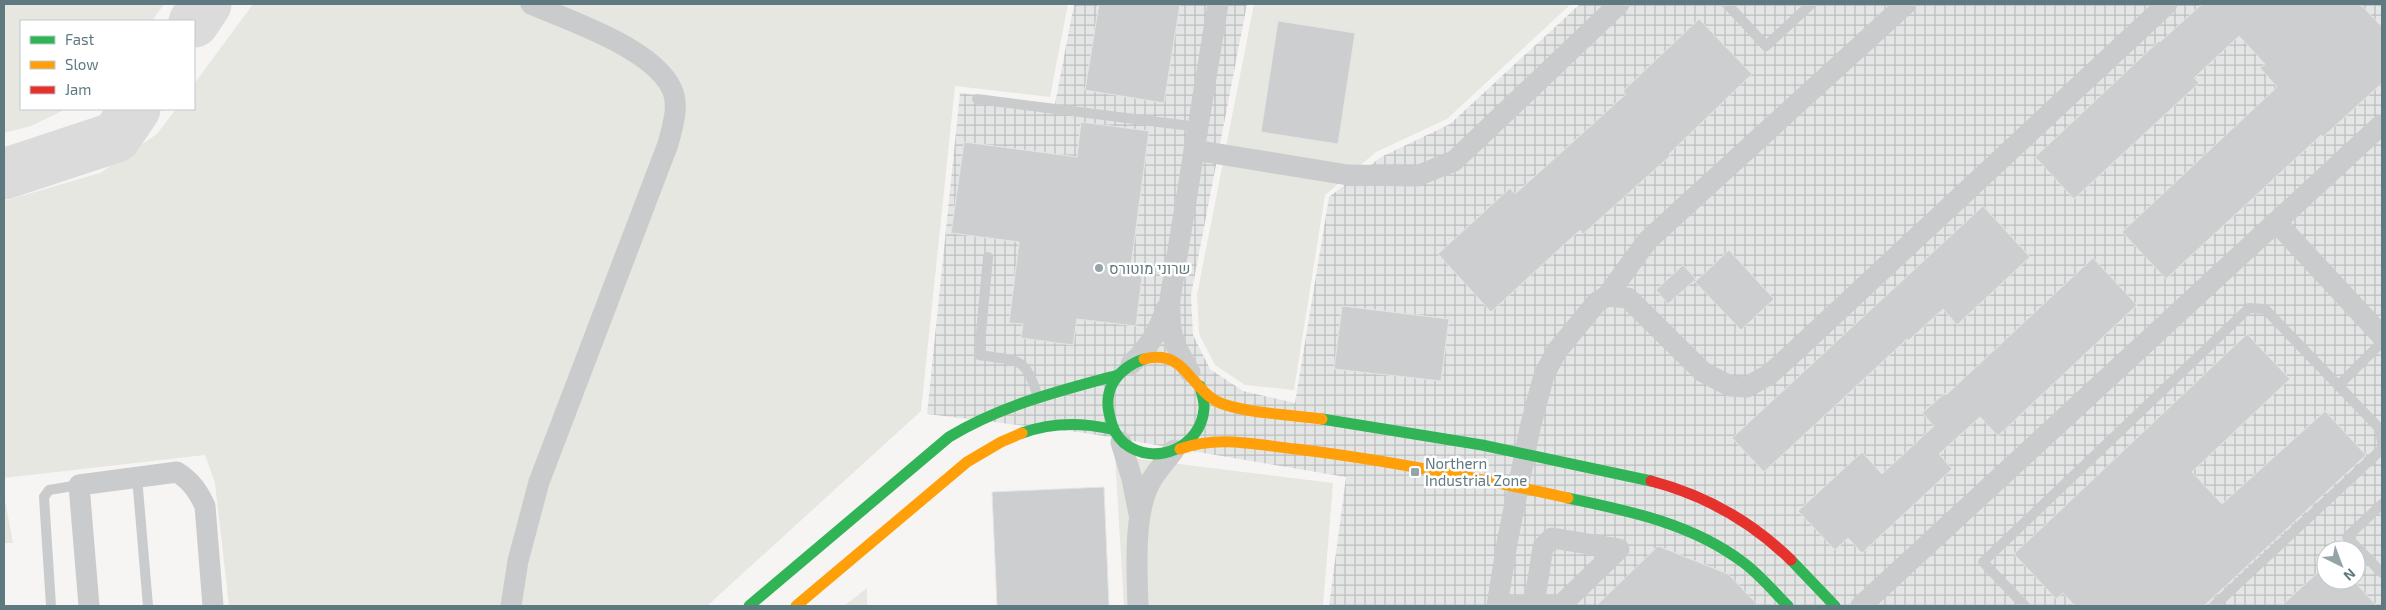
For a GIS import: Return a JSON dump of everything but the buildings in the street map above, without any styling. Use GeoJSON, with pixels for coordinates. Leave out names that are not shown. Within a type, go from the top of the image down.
{"type":"FeatureCollection","features":[{"type":"Feature","properties":{"kind":"street"},"geometry":{"type":"LineString","coordinates":[[511,606],[518,561],[539,482],[668,144],[675,116],[674,94],[662,75],[646,58],[620,43],[531,4]]}},
{"type":"Feature","properties":{"kind":"street"},"geometry":{"type":"LineString","coordinates":[[1138,606],[1142,502],[1151,481],[1177,449],[1197,432],[1204,408],[1195,379],[1174,344],[1170,324],[1170,299],[1218,4]]}},
{"type":"Feature","properties":{"kind":"street"},"geometry":{"type":"LineString","coordinates":[[1194,150],[1348,175],[1417,176],[1454,161],[1619,4]]}},
{"type":"Feature","properties":{"kind":"street"},"geometry":{"type":"LineString","coordinates":[[1534,605],[1497,606],[1507,543],[1520,487],[1525,453],[1544,375],[1556,352],[1597,302],[1607,296],[1647,241],[1906,4]]}},
{"type":"Feature","properties":{"kind":"street"},"geometry":{"type":"LineString","coordinates":[[1607,296],[1618,296],[1633,302],[1703,372],[1715,380],[1730,386],[1747,387],[1770,374],[1794,353],[2167,4]]}},
{"type":"Feature","properties":{"kind":"street"},"geometry":{"type":"LineString","coordinates":[[1861,606],[2380,126]]}},
{"type":"Feature","properties":{"kind":"street"},"geometry":{"type":"LineString","coordinates":[[2276,222],[2382,336]]}},
{"type":"Feature","properties":{"kind":"street"},"geometry":{"type":"LineString","coordinates":[[1140,522],[1132,479],[1116,435],[1108,422],[1106,399],[1109,389],[1124,369],[1146,350],[1156,337],[1170,299]]}},
{"type":"Feature","properties":{"kind":"street"},"geometry":{"type":"LineString","coordinates":[[749,606],[948,437],[974,420],[1037,395],[1124,369],[1151,357],[1165,358],[1177,362],[1213,399],[1229,407],[1348,422],[1525,453],[1645,478],[1692,495],[1737,516],[1767,538],[1835,606]]}},
{"type":"Feature","properties":{"kind":"street"},"geometry":{"type":"LineString","coordinates":[[796,606],[967,462],[989,447],[1046,424],[1067,421],[1092,423],[1116,435],[1136,451],[1145,454],[1163,455],[1199,442],[1228,441],[1342,455],[1520,487],[1635,512],[1679,527],[1719,545],[1746,564],[1788,606]]}},
{"type":"Feature","properties":{"kind":"street"},"geometry":{"type":"LineString","coordinates":[[89,606],[79,485],[177,472],[188,479],[198,491],[205,506],[213,606]]}},
{"type":"Feature","properties":{"kind":"lane"},"geometry":{"type":"LineString","coordinates":[[1727,4],[1766,46],[1811,4]]}},
{"type":"Feature","properties":{"kind":"lane"},"geometry":{"type":"LineString","coordinates":[[977,100],[1198,127]]}},
{"type":"Feature","properties":{"kind":"lane"},"geometry":{"type":"LineString","coordinates":[[988,257],[979,355],[1020,362],[1031,374],[1037,395]]}},
{"type":"Feature","properties":{"kind":"lane"},"geometry":{"type":"LineString","coordinates":[[2025,606],[1984,562],[2249,308],[2265,309],[2380,429],[2382,443]]}},
{"type":"Feature","properties":{"kind":"lane"},"geometry":{"type":"LineString","coordinates":[[2338,386],[2382,342]]}},
{"type":"Feature","properties":{"kind":"lane"},"geometry":{"type":"LineString","coordinates":[[2214,606],[2382,449]]}},
{"type":"Feature","properties":{"kind":"lane"},"geometry":{"type":"LineString","coordinates":[[137,477],[148,606]]}},
{"type":"Feature","properties":{"kind":"lane"},"geometry":{"type":"LineString","coordinates":[[51,606],[44,497],[49,490],[79,485]]}},
{"type":"Feature","properties":{"kind":"lane"},"geometry":{"type":"LineString","coordinates":[[2382,504],[2347,537],[2382,573]]}},
{"type":"Feature","properties":{"kind":"shaded area"},"geometry":{"type":"Polygon","coordinates":[[[4,4],[164,4],[153,20],[20,20],[20,110],[64,110],[31,126],[4,133],[4,4]]]}},
{"type":"Feature","properties":{"kind":"shaded area"},"geometry":{"type":"Polygon","coordinates":[[[253,4],[1068,4],[1050,97],[955,86],[921,411],[707,606],[229,606],[215,483],[205,455],[4,478],[4,201],[100,173],[157,134],[175,110],[195,110],[195,83],[253,4]]]}},
{"type":"Feature","properties":{"kind":"shaded area","name":"Northern Industrial Zone"},"geometry":{"type":"Polygon","coordinates":[[[1074,4],[1247,4],[1191,295],[1193,335],[1210,369],[1243,391],[1295,403],[1329,197],[1381,157],[1450,124],[1580,4],[2382,4],[2382,606],[1329,606],[1346,477],[1085,433],[927,414],[960,93],[1055,104],[1074,4]]]}},
{"type":"Feature","properties":{"kind":"shaded area"},"geometry":{"type":"Polygon","coordinates":[[[1254,4],[1571,4],[1447,119],[1376,152],[1325,195],[1294,390],[1245,385],[1215,365],[1199,334],[1197,295],[1254,4]]]}},
{"type":"Feature","properties":{"kind":"shaded area"},"geometry":{"type":"Polygon","coordinates":[[[1115,456],[1333,483],[1323,606],[1124,606],[1115,456]]]}},
{"type":"Feature","properties":{"kind":"shaded area"},"geometry":{"type":"Polygon","coordinates":[[[4,495],[13,543],[4,543],[4,495]]]}},
{"type":"Feature","properties":{"kind":"shaded area"},"geometry":{"type":"Polygon","coordinates":[[[867,588],[867,606],[844,606],[867,588]]]}},
{"type":"Feature","properties":{"kind":"taxiway"},"geometry":{"type":"LineString","coordinates":[[195,20],[206,4]]}},
{"type":"Feature","properties":{"kind":"taxiway"},"geometry":{"type":"LineString","coordinates":[[4,174],[116,137],[134,110]]}},
{"type":"Feature","properties":{"kind":"traffic: fast"},"geometry":{"type":"LineString","coordinates":[[1144,359],[1120,374],[1114,381],[1108,397],[1110,417],[1115,431],[1124,443],[1136,450],[1149,454],[1162,453],[1174,450],[1186,443],[1195,434],[1201,422],[1204,406],[1200,386]]}},
{"type":"Feature","properties":{"kind":"traffic: fast"},"geometry":{"type":"LineString","coordinates":[[749,606],[949,437],[989,416],[1031,400],[1118,375]]}},
{"type":"Feature","properties":{"kind":"traffic: fast"},"geometry":{"type":"LineString","coordinates":[[1322,419],[1482,445],[1651,481]]}},
{"type":"Feature","properties":{"kind":"traffic: fast"},"geometry":{"type":"LineString","coordinates":[[1022,433],[1033,429],[1066,424],[1111,429]]}},
{"type":"Feature","properties":{"kind":"traffic: fast"},"geometry":{"type":"LineString","coordinates":[[1568,498],[1637,514],[1704,538],[1744,563],[1788,606]]}},
{"type":"Feature","properties":{"kind":"traffic: fast"},"geometry":{"type":"LineString","coordinates":[[1791,560],[1835,606]]}},
{"type":"Feature","properties":{"kind":"traffic: slow"},"geometry":{"type":"LineString","coordinates":[[1144,359],[1158,357],[1169,359],[1178,364],[1207,394],[1216,401],[1226,405],[1253,411],[1322,419]]}},
{"type":"Feature","properties":{"kind":"traffic: slow"},"geometry":{"type":"LineString","coordinates":[[796,606],[967,462],[1001,442],[1022,433]]}},
{"type":"Feature","properties":{"kind":"traffic: slow"},"geometry":{"type":"LineString","coordinates":[[1180,449],[1194,445],[1223,442],[1296,449],[1432,470],[1568,498]]}},
{"type":"Feature","properties":{"kind":"traffic: jam"},"geometry":{"type":"LineString","coordinates":[[1651,481],[1690,494],[1726,511],[1760,533],[1791,560]]}},
{"type":"Feature","properties":{"kind":"place","name":"שרוני מוטורס"},"geometry":{"type":"Point","coordinates":[1099,268]}},
{"type":"Feature","properties":{"kind":"place","name":"Northern Industrial Zone"},"geometry":{"type":"Point","coordinates":[1415,472]}}]}
